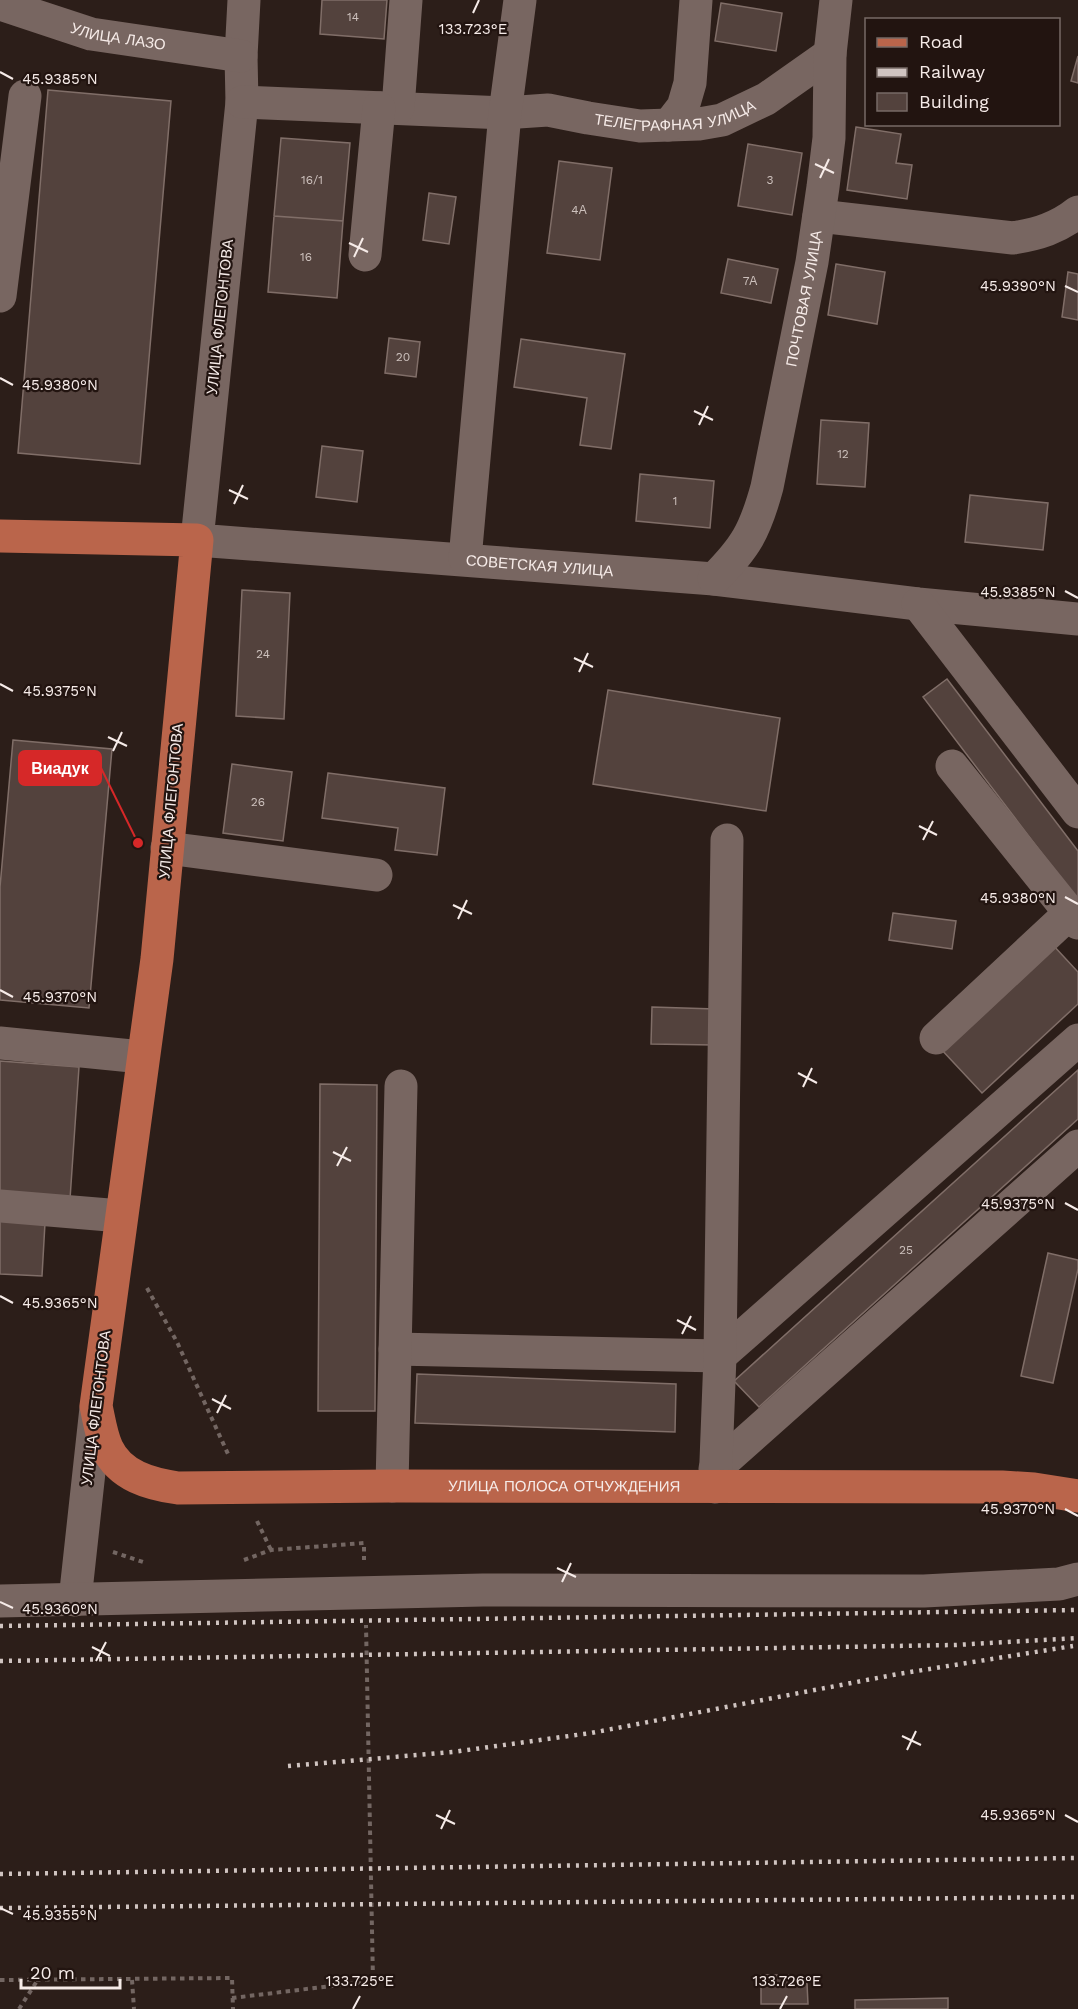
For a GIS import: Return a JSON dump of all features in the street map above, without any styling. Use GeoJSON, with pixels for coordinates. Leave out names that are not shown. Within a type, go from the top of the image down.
{"type":"FeatureCollection","features":[{"type":"Feature","properties":{"kind":"main road","name":"СОВЕТСКАЯ УЛИЦА"},"geometry":{"type":"LineString","coordinates":[[0,536],[197,540]]}},
{"type":"Feature","properties":{"kind":"main road","name":"УЛИЦА ФЛЕГОНТОВА"},"geometry":{"type":"LineString","coordinates":[[96,1406],[157,959],[197,540]]}},
{"type":"Feature","properties":{"kind":"main road","name":"УЛИЦА ПОЛОСА ОТЧУЖДЕНИЯ"},"geometry":{"type":"LineString","coordinates":[[96,1406],[107,1448],[116,1461],[131,1475],[154,1485],[178,1488],[241,1489],[715,1478],[1002,1487],[1077,1492]]}},
{"type":"Feature","properties":{"kind":"street","name":"УЛИЦА ФЛЕГОНТОВА"},"geometry":{"type":"LineString","coordinates":[[197,540],[242,102],[241,56],[244,0]]}},
{"type":"Feature","properties":{"kind":"street"},"geometry":{"type":"LineString","coordinates":[[365,255],[406,0]]}},
{"type":"Feature","properties":{"kind":"street"},"geometry":{"type":"LineString","coordinates":[[465,559],[505,113],[520,0]]}},
{"type":"Feature","properties":{"kind":"street"},"geometry":{"type":"LineString","coordinates":[[669,125],[683,107],[690,82],[696,0]]}},
{"type":"Feature","properties":{"kind":"street","name":"ПОЧТОВАЯ УЛИЦА"},"geometry":{"type":"LineString","coordinates":[[714,579],[747,541],[760,514],[767,487],[810,273],[819,216],[829,138],[830,54],[836,0]]}},
{"type":"Feature","properties":{"kind":"street","name":"УЛИЦА ЛАЗО"},"geometry":{"type":"LineString","coordinates":[[0,4],[91,34],[241,56]]}},
{"type":"Feature","properties":{"kind":"street","name":"ТЕЛЕГРАФНАЯ УЛИЦА"},"geometry":{"type":"LineString","coordinates":[[242,102],[505,113],[548,110],[639,126],[699,124],[722,120],[766,99],[830,54]]}},
{"type":"Feature","properties":{"kind":"street"},"geometry":{"type":"LineString","coordinates":[[0,296],[25,96]]}},
{"type":"Feature","properties":{"kind":"street"},"geometry":{"type":"LineString","coordinates":[[819,216],[1013,238],[1039,233],[1063,224],[1078,212]]}},
{"type":"Feature","properties":{"kind":"street","name":"СОВЕТСКАЯ УЛИЦА"},"geometry":{"type":"LineString","coordinates":[[197,540],[714,579],[918,604],[1078,619]]}},
{"type":"Feature","properties":{"kind":"street"},"geometry":{"type":"LineString","coordinates":[[918,604],[1078,812]]}},
{"type":"Feature","properties":{"kind":"street"},"geometry":{"type":"LineString","coordinates":[[936,1038],[1074,918],[952,766]]}},
{"type":"Feature","properties":{"kind":"street"},"geometry":{"type":"LineString","coordinates":[[715,1478],[720,1356],[728,840]]}},
{"type":"Feature","properties":{"kind":"street"},"geometry":{"type":"LineString","coordinates":[[167,848],[376,875]]}},
{"type":"Feature","properties":{"kind":"street"},"geometry":{"type":"LineString","coordinates":[[395,1349],[720,1356],[1078,1040]]}},
{"type":"Feature","properties":{"kind":"street"},"geometry":{"type":"LineString","coordinates":[[0,1043],[142,1057]]}},
{"type":"Feature","properties":{"kind":"street"},"geometry":{"type":"LineString","coordinates":[[392,1486],[401,1086]]}},
{"type":"Feature","properties":{"kind":"street"},"geometry":{"type":"LineString","coordinates":[[715,1478],[1078,1146]]}},
{"type":"Feature","properties":{"kind":"street"},"geometry":{"type":"LineString","coordinates":[[0,1206],[120,1229]]}},
{"type":"Feature","properties":{"kind":"street","name":"УЛИЦА ФЛЕГОНТОВА"},"geometry":{"type":"LineString","coordinates":[[75,1600],[96,1406]]}},
{"type":"Feature","properties":{"kind":"street"},"geometry":{"type":"LineString","coordinates":[[0,1601],[483,1590],[924,1591],[1059,1584],[1078,1579]]}},
{"type":"Feature","properties":{"kind":"path"},"geometry":{"type":"LineString","coordinates":[[120,1229],[215,1422],[241,1489],[272,1550]]}},
{"type":"Feature","properties":{"kind":"path"},"geometry":{"type":"LineString","coordinates":[[81,1542],[153,1566]]}},
{"type":"Feature","properties":{"kind":"path"},"geometry":{"type":"LineString","coordinates":[[242,1561],[272,1550],[364,1543],[364,1566]]}},
{"type":"Feature","properties":{"kind":"path"},"geometry":{"type":"LineString","coordinates":[[232,1998],[373,1981],[365,1614]]}},
{"type":"Feature","properties":{"kind":"path"},"geometry":{"type":"LineString","coordinates":[[0,1980],[232,1977],[233,2009]]}},
{"type":"Feature","properties":{"kind":"path"},"geometry":{"type":"LineString","coordinates":[[132,1980],[134,2009]]}},
{"type":"Feature","properties":{"kind":"path"},"geometry":{"type":"LineString","coordinates":[[19,2009],[37,1981]]}},
{"type":"Feature","properties":{"kind":"building"},"geometry":{"type":"Polygon","coordinates":[[[322,0],[387,0],[384,39],[320,34],[322,0]]]}},
{"type":"Feature","properties":{"kind":"building"},"geometry":{"type":"Polygon","coordinates":[[[721,3],[782,13],[776,51],[715,41],[721,3]]]}},
{"type":"Feature","properties":{"kind":"building"},"geometry":{"type":"Polygon","coordinates":[[[1078,56],[1078,83],[1071,81],[1078,56]]]}},
{"type":"Feature","properties":{"kind":"building"},"geometry":{"type":"Polygon","coordinates":[[[48,90],[171,101],[140,464],[18,453],[48,90]]]}},
{"type":"Feature","properties":{"kind":"building"},"geometry":{"type":"Polygon","coordinates":[[[856,127],[901,134],[896,163],[912,165],[907,199],[847,190],[856,127]]]}},
{"type":"Feature","properties":{"kind":"building"},"geometry":{"type":"Polygon","coordinates":[[[281,138],[350,143],[343,221],[274,216],[281,138]]]}},
{"type":"Feature","properties":{"kind":"building"},"geometry":{"type":"Polygon","coordinates":[[[748,144],[802,153],[792,215],[738,206],[748,144]]]}},
{"type":"Feature","properties":{"kind":"building"},"geometry":{"type":"Polygon","coordinates":[[[559,161],[612,168],[600,260],[547,253],[559,161]]]}},
{"type":"Feature","properties":{"kind":"building"},"geometry":{"type":"Polygon","coordinates":[[[429,193],[456,197],[449,244],[423,240],[429,193]]]}},
{"type":"Feature","properties":{"kind":"building"},"geometry":{"type":"Polygon","coordinates":[[[274,216],[343,221],[337,298],[268,292],[274,216]]]}},
{"type":"Feature","properties":{"kind":"building"},"geometry":{"type":"Polygon","coordinates":[[[728,259],[778,269],[771,303],[721,293],[728,259]]]}},
{"type":"Feature","properties":{"kind":"building"},"geometry":{"type":"Polygon","coordinates":[[[836,264],[885,272],[877,324],[828,315],[836,264]]]}},
{"type":"Feature","properties":{"kind":"building"},"geometry":{"type":"Polygon","coordinates":[[[1068,272],[1078,274],[1078,320],[1062,317],[1068,272]]]}},
{"type":"Feature","properties":{"kind":"building"},"geometry":{"type":"Polygon","coordinates":[[[389,338],[420,342],[416,377],[385,373],[389,338]]]}},
{"type":"Feature","properties":{"kind":"building"},"geometry":{"type":"Polygon","coordinates":[[[521,339],[625,354],[611,449],[580,445],[587,398],[514,387],[521,339]]]}},
{"type":"Feature","properties":{"kind":"building"},"geometry":{"type":"Polygon","coordinates":[[[821,420],[869,423],[865,487],[817,484],[821,420]]]}},
{"type":"Feature","properties":{"kind":"building"},"geometry":{"type":"Polygon","coordinates":[[[322,446],[363,451],[357,502],[316,497],[322,446]]]}},
{"type":"Feature","properties":{"kind":"building"},"geometry":{"type":"Polygon","coordinates":[[[640,474],[714,481],[710,528],[636,521],[640,474]]]}},
{"type":"Feature","properties":{"kind":"building"},"geometry":{"type":"Polygon","coordinates":[[[970,495],[1048,503],[1043,550],[965,542],[970,495]]]}},
{"type":"Feature","properties":{"kind":"building"},"geometry":{"type":"Polygon","coordinates":[[[242,590],[290,593],[284,719],[236,716],[242,590]]]}},
{"type":"Feature","properties":{"kind":"building"},"geometry":{"type":"Polygon","coordinates":[[[947,679],[1078,851],[1078,901],[923,697],[947,679]]]}},
{"type":"Feature","properties":{"kind":"building"},"geometry":{"type":"Polygon","coordinates":[[[608,690],[780,718],[766,811],[593,784],[608,690]]]}},
{"type":"Feature","properties":{"kind":"building"},"geometry":{"type":"Polygon","coordinates":[[[13,740],[112,749],[89,1008],[0,1000],[0,887],[13,740]]]}},
{"type":"Feature","properties":{"kind":"building"},"geometry":{"type":"Polygon","coordinates":[[[232,764],[292,772],[283,841],[223,833],[232,764]]]}},
{"type":"Feature","properties":{"kind":"building"},"geometry":{"type":"Polygon","coordinates":[[[328,773],[445,788],[437,855],[395,850],[398,828],[322,818],[328,773]]]}},
{"type":"Feature","properties":{"kind":"building"},"geometry":{"type":"Polygon","coordinates":[[[893,913],[956,921],[952,949],[889,940],[893,913]]]}},
{"type":"Feature","properties":{"kind":"building"},"geometry":{"type":"Polygon","coordinates":[[[1052,944],[1078,972],[1078,1004],[982,1093],[940,1048],[1052,944]]]}},
{"type":"Feature","properties":{"kind":"building"},"geometry":{"type":"Polygon","coordinates":[[[652,1007],[715,1009],[714,1045],[651,1044],[652,1007]]]}},
{"type":"Feature","properties":{"kind":"building"},"geometry":{"type":"Polygon","coordinates":[[[0,1061],[79,1067],[70,1199],[0,1194],[0,1061]]]}},
{"type":"Feature","properties":{"kind":"building"},"geometry":{"type":"Polygon","coordinates":[[[1078,1070],[1078,1119],[759,1407],[734,1381],[1078,1070]]]}},
{"type":"Feature","properties":{"kind":"building"},"geometry":{"type":"Polygon","coordinates":[[[320,1084],[377,1085],[375,1411],[318,1411],[320,1084]]]}},
{"type":"Feature","properties":{"kind":"building"},"geometry":{"type":"Polygon","coordinates":[[[0,1220],[45,1223],[42,1276],[0,1274],[0,1220]]]}},
{"type":"Feature","properties":{"kind":"building"},"geometry":{"type":"Polygon","coordinates":[[[1048,1253],[1078,1260],[1053,1383],[1021,1376],[1048,1253]]]}},
{"type":"Feature","properties":{"kind":"building"},"geometry":{"type":"Polygon","coordinates":[[[417,1374],[676,1384],[675,1432],[415,1423],[417,1374]]]}},
{"type":"Feature","properties":{"kind":"building"},"geometry":{"type":"Polygon","coordinates":[[[761,1975],[791,1975],[791,1983],[807,1983],[808,2004],[761,2004],[761,1975]]]}},
{"type":"Feature","properties":{"kind":"building"},"geometry":{"type":"Polygon","coordinates":[[[948,1998],[948,2009],[855,2009],[855,2000],[948,1998]]]}},
{"type":"Feature","properties":{"kind":"railway"},"geometry":{"type":"LineString","coordinates":[[0,1626],[1078,1610]]}},
{"type":"Feature","properties":{"kind":"railway"},"geometry":{"type":"LineString","coordinates":[[0,1661],[955,1645],[1078,1638]]}},
{"type":"Feature","properties":{"kind":"railway"},"geometry":{"type":"LineString","coordinates":[[288,1766],[453,1752],[591,1733],[898,1674],[1073,1646]]}},
{"type":"Feature","properties":{"kind":"railway"},"geometry":{"type":"LineString","coordinates":[[0,1874],[1078,1858]]}},
{"type":"Feature","properties":{"kind":"railway"},"geometry":{"type":"LineString","coordinates":[[0,1908],[1078,1897]]}},
{"type":"Feature","properties":{"kind":"place","name":"Виадук"},"geometry":{"type":"Point","coordinates":[138,843]}}]}
